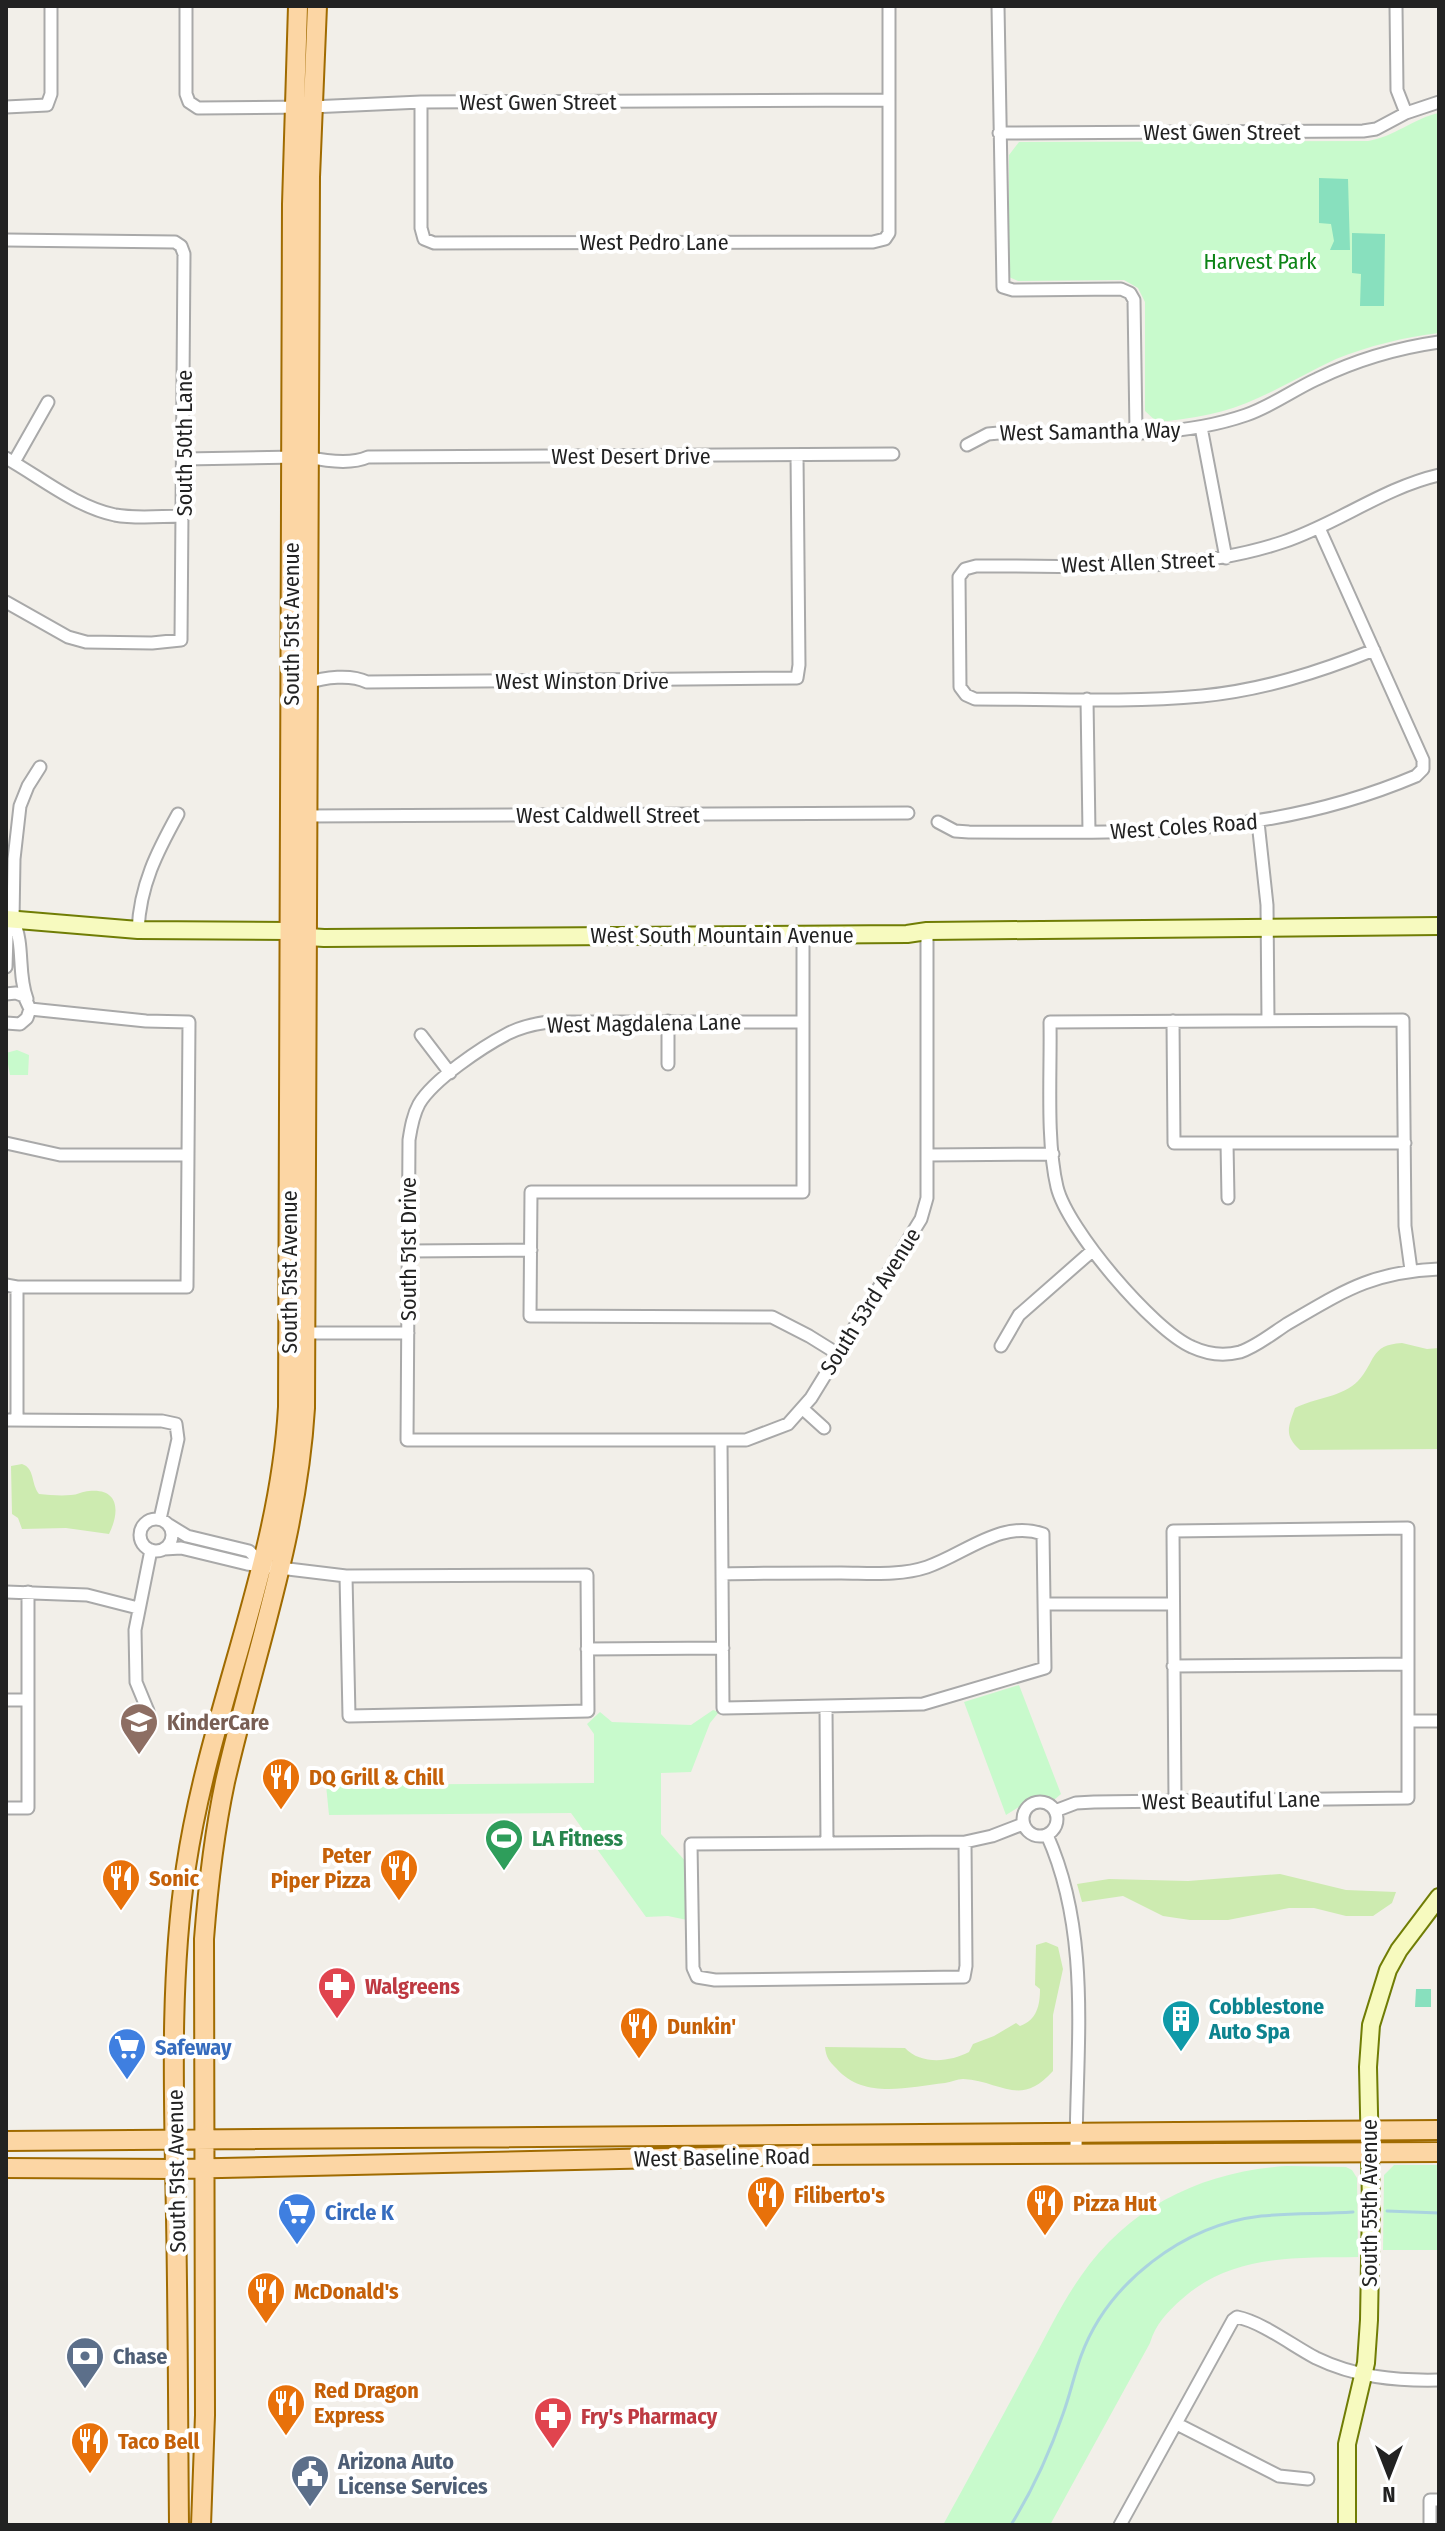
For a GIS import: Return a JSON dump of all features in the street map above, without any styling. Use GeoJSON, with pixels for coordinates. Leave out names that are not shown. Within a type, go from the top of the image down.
{"type":"FeatureCollection","features":[{"type":"Feature","properties":{"kind":"main road","name":"South 51st Avenue"},"geometry":{"type":"LineString","coordinates":[[201,2525],[205,2415],[204,1939],[212,1863],[272,1567],[298,1333],[302,107],[298,6]]}},
{"type":"Feature","properties":{"kind":"main road","name":"South 51st Avenue"},"geometry":{"type":"LineString","coordinates":[[302,107],[317,6]]}},
{"type":"Feature","properties":{"kind":"main road","name":"South 51st Avenue"},"geometry":{"type":"LineString","coordinates":[[299,683],[307,816],[299,934]]}},
{"type":"Feature","properties":{"kind":"main road","name":"South 51st Avenue"},"geometry":{"type":"LineString","coordinates":[[179,2525],[176,1957],[187,1863],[207,1768],[272,1567]]}},
{"type":"Feature","properties":{"kind":"main road","name":"West Baseline Road"},"geometry":{"type":"LineString","coordinates":[[6,2141],[1439,2130]]}},
{"type":"Feature","properties":{"kind":"main road","name":"West Baseline Road"},"geometry":{"type":"LineString","coordinates":[[6,2168],[204,2169],[801,2155],[1439,2152]]}},
{"type":"Feature","properties":{"kind":"street"},"geometry":{"type":"LineString","coordinates":[[6,107],[47,105],[51,94],[51,6]]}},
{"type":"Feature","properties":{"kind":"street","name":"West Gwen Street"},"geometry":{"type":"LineString","coordinates":[[186,6],[186,94],[189,102],[198,108],[421,102],[889,100]]}},
{"type":"Feature","properties":{"kind":"street"},"geometry":{"type":"LineString","coordinates":[[889,6],[889,100]]}},
{"type":"Feature","properties":{"kind":"street"},"geometry":{"type":"LineString","coordinates":[[998,6],[1003,287],[1013,290],[1121,289],[1130,293],[1134,300],[1136,432]]}},
{"type":"Feature","properties":{"kind":"street"},"geometry":{"type":"LineString","coordinates":[[1396,6],[1397,90],[1406,113]]}},
{"type":"Feature","properties":{"kind":"street","name":"West Pedro Lane"},"geometry":{"type":"LineString","coordinates":[[421,102],[421,228],[424,239],[434,243],[873,242],[885,239],[889,233],[889,100]]}},
{"type":"Feature","properties":{"kind":"street","name":"West Gwen Street"},"geometry":{"type":"LineString","coordinates":[[999,133],[1363,131],[1376,129],[1406,113],[1439,102]]}},
{"type":"Feature","properties":{"kind":"street","name":"South 50th Lane"},"geometry":{"type":"LineString","coordinates":[[6,240],[175,242],[181,246],[184,254],[181,640],[86,642],[68,637],[6,602]]}},
{"type":"Feature","properties":{"kind":"street","name":"West Samantha Way"},"geometry":{"type":"LineString","coordinates":[[967,445],[988,434],[999,433],[1136,432],[1201,427],[1267,406],[1315,380],[1372,357],[1439,342]]}},
{"type":"Feature","properties":{"kind":"street"},"geometry":{"type":"LineString","coordinates":[[48,402],[10,460],[89,507],[105,513],[131,517],[183,516]]}},
{"type":"Feature","properties":{"kind":"street"},"geometry":{"type":"LineString","coordinates":[[1201,427],[1226,558]]}},
{"type":"Feature","properties":{"kind":"street","name":"West Desert Drive"},"geometry":{"type":"LineString","coordinates":[[184,459],[893,454]]}},
{"type":"Feature","properties":{"kind":"street","name":"West Winston Drive"},"geometry":{"type":"LineString","coordinates":[[299,683],[361,679],[367,682],[797,678],[797,455]]}},
{"type":"Feature","properties":{"kind":"street","name":"West Allen Street"},"geometry":{"type":"LineString","coordinates":[[1087,699],[975,699],[966,695],[960,687],[959,577],[965,569],[976,566],[1175,565],[1226,558],[1319,528],[1396,488],[1439,475]]}},
{"type":"Feature","properties":{"kind":"street"},"geometry":{"type":"LineString","coordinates":[[1089,832],[1087,699],[1203,696],[1242,690],[1320,671],[1374,650],[1319,528]]}},
{"type":"Feature","properties":{"kind":"street","name":"West Coles Road"},"geometry":{"type":"LineString","coordinates":[[938,822],[955,831],[969,832],[1179,830],[1258,822],[1309,812],[1368,795],[1416,776],[1423,769],[1423,760],[1374,650]]}},
{"type":"Feature","properties":{"kind":"street"},"geometry":{"type":"LineString","coordinates":[[6,967],[20,806],[40,767]]}},
{"type":"Feature","properties":{"kind":"street","name":"West Caldwell Street"},"geometry":{"type":"LineString","coordinates":[[307,816],[908,813]]}},
{"type":"Feature","properties":{"kind":"street"},"geometry":{"type":"LineString","coordinates":[[138,930],[145,880],[178,814]]}},
{"type":"Feature","properties":{"kind":"street"},"geometry":{"type":"LineString","coordinates":[[1258,822],[1264,859],[1268,1020]]}},
{"type":"Feature","properties":{"kind":"street"},"geometry":{"type":"LineString","coordinates":[[6,1023],[20,1024],[27,1018],[28,1004],[22,987],[20,935],[10,920]]}},
{"type":"Feature","properties":{"kind":"street","name":"West South Mountain Avenue"},"geometry":{"type":"LineString","coordinates":[[10,920],[138,930],[299,934],[907,934],[927,931],[1439,926]]}},
{"type":"Feature","properties":{"kind":"street","name":"South 53rd Avenue"},"geometry":{"type":"LineString","coordinates":[[407,1440],[746,1440],[788,1424],[803,1409],[838,1354],[921,1219],[927,1198],[927,931]]}},
{"type":"Feature","properties":{"kind":"street"},"geometry":{"type":"LineString","coordinates":[[803,934],[803,1192],[531,1192],[530,1316],[772,1317],[838,1354]]}},
{"type":"Feature","properties":{"kind":"street"},"geometry":{"type":"LineString","coordinates":[[6,994],[16,993],[28,1004],[146,1021],[189,1022],[187,1287],[12,1286],[12,1420],[162,1421],[176,1424],[178,1439],[164,1522],[172,1538],[164,1549]]}},
{"type":"Feature","properties":{"kind":"street"},"geometry":{"type":"LineString","coordinates":[[1411,1270],[1405,1226],[1403,1020],[1050,1022],[1053,1154],[1057,1188],[1071,1221],[1092,1251],[1156,1321],[1191,1347],[1218,1354],[1242,1351],[1350,1287],[1384,1275],[1439,1269]]}},
{"type":"Feature","properties":{"kind":"street"},"geometry":{"type":"LineString","coordinates":[[668,1021],[668,1064]]}},
{"type":"Feature","properties":{"kind":"street"},"geometry":{"type":"LineString","coordinates":[[1173,1021],[1174,1143],[1405,1143]]}},
{"type":"Feature","properties":{"kind":"street","name":"West Magdalena Lane"},"geometry":{"type":"LineString","coordinates":[[450,1073],[507,1034],[548,1022],[803,1022]]}},
{"type":"Feature","properties":{"kind":"street"},"geometry":{"type":"LineString","coordinates":[[421,1035],[450,1073]]}},
{"type":"Feature","properties":{"kind":"street","name":"South 51st Drive"},"geometry":{"type":"LineString","coordinates":[[407,1440],[408,1152],[411,1122],[427,1094],[450,1073]]}},
{"type":"Feature","properties":{"kind":"street"},"geometry":{"type":"LineString","coordinates":[[6,1143],[60,1155],[188,1155]]}},
{"type":"Feature","properties":{"kind":"street"},"geometry":{"type":"LineString","coordinates":[[1227,1143],[1228,1198]]}},
{"type":"Feature","properties":{"kind":"street"},"geometry":{"type":"LineString","coordinates":[[928,1155],[1053,1154]]}},
{"type":"Feature","properties":{"kind":"street"},"geometry":{"type":"LineString","coordinates":[[408,1251],[531,1250]]}},
{"type":"Feature","properties":{"kind":"street"},"geometry":{"type":"LineString","coordinates":[[1001,1346],[1019,1315],[1092,1251]]}},
{"type":"Feature","properties":{"kind":"street"},"geometry":{"type":"LineString","coordinates":[[298,1333],[408,1333]]}},
{"type":"Feature","properties":{"kind":"street"},"geometry":{"type":"LineString","coordinates":[[803,1409],[824,1428]]}},
{"type":"Feature","properties":{"kind":"street"},"geometry":{"type":"LineString","coordinates":[[721,1441],[723,1708],[923,1704],[1045,1668],[1043,1534],[1030,1529],[998,1534],[926,1567],[891,1573],[723,1574]]}},
{"type":"Feature","properties":{"kind":"street"},"geometry":{"type":"LineString","coordinates":[[272,1567],[249,1551],[187,1536],[164,1522],[148,1520],[141,1530],[141,1541],[151,1550],[181,1548],[247,1564],[346,1576],[587,1575],[588,1711],[349,1716],[346,1576]]}},
{"type":"Feature","properties":{"kind":"street"},"geometry":{"type":"LineString","coordinates":[[1175,1801],[1173,1531],[1408,1528],[1408,1721],[1439,1721]]}},
{"type":"Feature","properties":{"kind":"street"},"geometry":{"type":"LineString","coordinates":[[148,1711],[136,1682],[138,1608],[151,1550]]}},
{"type":"Feature","properties":{"kind":"street"},"geometry":{"type":"LineString","coordinates":[[6,1592],[87,1595],[138,1608]]}},
{"type":"Feature","properties":{"kind":"street"},"geometry":{"type":"LineString","coordinates":[[6,1808],[28,1808],[28,1592]]}},
{"type":"Feature","properties":{"kind":"street"},"geometry":{"type":"LineString","coordinates":[[1044,1604],[1173,1604]]}},
{"type":"Feature","properties":{"kind":"street"},"geometry":{"type":"LineString","coordinates":[[587,1649],[723,1648]]}},
{"type":"Feature","properties":{"kind":"street"},"geometry":{"type":"LineString","coordinates":[[1173,1666],[1408,1664]]}},
{"type":"Feature","properties":{"kind":"street"},"geometry":{"type":"LineString","coordinates":[[6,1700],[28,1700]]}},
{"type":"Feature","properties":{"kind":"street"},"geometry":{"type":"LineString","coordinates":[[826,1708],[827,1842]]}},
{"type":"Feature","properties":{"kind":"street","name":"West Beautiful Lane"},"geometry":{"type":"LineString","coordinates":[[1055,1811],[1076,1803],[1408,1798],[1408,1721]]}},
{"type":"Feature","properties":{"kind":"street"},"geometry":{"type":"LineString","coordinates":[[1042,1802],[1055,1811],[1057,1823],[1047,1835],[1035,1836],[1023,1824],[1024,1813],[1031,1804],[1042,1802]]}},
{"type":"Feature","properties":{"kind":"street"},"geometry":{"type":"LineString","coordinates":[[965,1842],[964,1977],[730,1980],[697,1977],[693,1968],[691,1844],[965,1842],[1023,1824]]}},
{"type":"Feature","properties":{"kind":"street"},"geometry":{"type":"LineString","coordinates":[[1047,1835],[1066,1887],[1077,1953],[1076,2154]]}},
{"type":"Feature","properties":{"kind":"street","name":"South 55th Avenue"},"geometry":{"type":"LineString","coordinates":[[1347,2525],[1347,2444],[1363,2375],[1369,2320],[1371,2025],[1378,1999],[1399,1950],[1439,1897]]}},
{"type":"Feature","properties":{"kind":"street"},"geometry":{"type":"LineString","coordinates":[[1120,2525],[1237,2317],[1318,2359],[1363,2375],[1405,2381],[1439,2380]]}},
{"type":"Feature","properties":{"kind":"street"},"geometry":{"type":"LineString","coordinates":[[1177,2424],[1279,2476],[1308,2479]]}},
{"type":"Feature","properties":{"kind":"street"},"geometry":{"type":"LineString","coordinates":[[1430,2525],[1434,2500]]}},
{"type":"Feature","properties":{"kind":"green space","name":"Harvest Park"},"geometry":{"type":"Polygon","coordinates":[[[1439,113],[1439,333],[1348,354],[1234,408],[1157,422],[1145,411],[1145,302],[1138,288],[1124,280],[1018,281],[1009,277],[1009,155],[1019,142],[1368,141],[1439,113]]]}},
{"type":"Feature","properties":{"kind":"green space"},"geometry":{"type":"Polygon","coordinates":[[[1319,178],[1348,179],[1350,250],[1330,250],[1334,241],[1331,224],[1319,223],[1319,178]]]}},
{"type":"Feature","properties":{"kind":"green space"},"geometry":{"type":"Polygon","coordinates":[[[1352,233],[1385,234],[1384,306],[1360,306],[1361,274],[1352,273],[1352,233]]]}},
{"type":"Feature","properties":{"kind":"green space"},"geometry":{"type":"Polygon","coordinates":[[[17,1050],[29,1055],[28,1075],[10,1075],[6,1053],[17,1050]]]}},
{"type":"Feature","properties":{"kind":"green space"},"geometry":{"type":"Polygon","coordinates":[[[1402,1343],[1427,1349],[1439,1348],[1439,1449],[1300,1450],[1291,1440],[1289,1431],[1295,1408],[1352,1386],[1364,1374],[1378,1351],[1391,1344],[1402,1343]]]}},
{"type":"Feature","properties":{"kind":"green space"},"geometry":{"type":"Polygon","coordinates":[[[22,1464],[29,1469],[39,1494],[73,1495],[99,1491],[112,1498],[116,1511],[109,1534],[66,1528],[22,1529],[18,1518],[12,1514],[11,1466],[22,1464]]]}},
{"type":"Feature","properties":{"kind":"green space"},"geometry":{"type":"Polygon","coordinates":[[[1019,1685],[1061,1794],[1054,1800],[1033,1798],[1006,1815],[964,1702],[1019,1685]]]}},
{"type":"Feature","properties":{"kind":"green space"},"geometry":{"type":"Polygon","coordinates":[[[713,1710],[719,1712],[710,1723],[691,1772],[661,1773],[661,1834],[688,1864],[687,1920],[668,1916],[646,1917],[571,1813],[329,1815],[326,1785],[594,1783],[594,1734],[587,1724],[600,1712],[612,1722],[691,1725],[713,1710]]]}},
{"type":"Feature","properties":{"kind":"green space"},"geometry":{"type":"Polygon","coordinates":[[[1280,1874],[1346,1890],[1396,1892],[1392,1903],[1373,1916],[1346,1916],[1314,1908],[1289,1908],[1228,1920],[1190,1920],[1163,1916],[1123,1896],[1082,1902],[1077,1884],[1109,1879],[1188,1881],[1280,1874]]]}},
{"type":"Feature","properties":{"kind":"green space"},"geometry":{"type":"Polygon","coordinates":[[[1046,1942],[1058,1947],[1063,1969],[1053,2015],[1053,2071],[1030,2088],[1010,2090],[963,2079],[902,2088],[873,2088],[847,2078],[828,2059],[825,2047],[905,2048],[919,2057],[945,2060],[969,2052],[973,2044],[1016,2023],[1020,2026],[1026,2023],[1034,2016],[1039,2001],[1040,1989],[1035,1985],[1036,1945],[1046,1942]]]}},
{"type":"Feature","properties":{"kind":"green space"},"geometry":{"type":"Polygon","coordinates":[[[1416,1989],[1431,1989],[1431,2007],[1415,2007],[1416,1989]]]}},
{"type":"Feature","properties":{"kind":"green space"},"geometry":{"type":"Polygon","coordinates":[[[1394,2165],[1439,2165],[1439,2250],[1383,2250],[1384,2175],[1394,2165]]]}},
{"type":"Feature","properties":{"kind":"green space"},"geometry":{"type":"Polygon","coordinates":[[[1287,2166],[1346,2167],[1352,2170],[1357,2178],[1358,2257],[1265,2262],[1243,2266],[1201,2284],[1167,2313],[1159,2324],[1050,2525],[943,2525],[1061,2309],[1100,2251],[1145,2212],[1171,2197],[1227,2175],[1287,2166]]]}},
{"type":"Feature","properties":{"kind":"waterway"},"geometry":{"type":"LineString","coordinates":[[1387,2211],[1439,2213]]}},
{"type":"Feature","properties":{"kind":"waterway"},"geometry":{"type":"LineString","coordinates":[[1011,2525],[1046,2457],[1093,2329],[1130,2282],[1177,2245],[1204,2231],[1232,2222],[1273,2215],[1353,2212]]}},
{"type":"Feature","properties":{"kind":"place","name":"KinderCare"},"geometry":{"type":"Point","coordinates":[139,1756]}},
{"type":"Feature","properties":{"kind":"place","name":"DQ Grill & Chill"},"geometry":{"type":"Point","coordinates":[281,1811]}},
{"type":"Feature","properties":{"kind":"place","name":"LA Fitness"},"geometry":{"type":"Point","coordinates":[504,1872]}},
{"type":"Feature","properties":{"kind":"place","name":"Peter Piper Pizza"},"geometry":{"type":"Point","coordinates":[399,1902]}},
{"type":"Feature","properties":{"kind":"place","name":"Sonic"},"geometry":{"type":"Point","coordinates":[121,1912]}},
{"type":"Feature","properties":{"kind":"place","name":"Walgreens"},"geometry":{"type":"Point","coordinates":[337,2020]}},
{"type":"Feature","properties":{"kind":"place","name":"Cobblestone Auto Spa"},"geometry":{"type":"Point","coordinates":[1181,2053]}},
{"type":"Feature","properties":{"kind":"place","name":"Dunkin'"},"geometry":{"type":"Point","coordinates":[639,2060]}},
{"type":"Feature","properties":{"kind":"place","name":"Safeway"},"geometry":{"type":"Point","coordinates":[127,2081]}},
{"type":"Feature","properties":{"kind":"place","name":"Filiberto's"},"geometry":{"type":"Point","coordinates":[766,2229]}},
{"type":"Feature","properties":{"kind":"place","name":"Pizza Hut"},"geometry":{"type":"Point","coordinates":[1045,2237]}},
{"type":"Feature","properties":{"kind":"place","name":"Circle K"},"geometry":{"type":"Point","coordinates":[297,2246]}},
{"type":"Feature","properties":{"kind":"place","name":"McDonald's"},"geometry":{"type":"Point","coordinates":[266,2325]}},
{"type":"Feature","properties":{"kind":"place","name":"Chase"},"geometry":{"type":"Point","coordinates":[85,2390]}},
{"type":"Feature","properties":{"kind":"place","name":"Red Dragon Express"},"geometry":{"type":"Point","coordinates":[286,2437]}},
{"type":"Feature","properties":{"kind":"place","name":"Fry's Pharmacy"},"geometry":{"type":"Point","coordinates":[553,2450]}},
{"type":"Feature","properties":{"kind":"place","name":"Taco Bell"},"geometry":{"type":"Point","coordinates":[90,2475]}},
{"type":"Feature","properties":{"kind":"place","name":"Arizona Auto License Services"},"geometry":{"type":"Point","coordinates":[310,2508]}}]}
